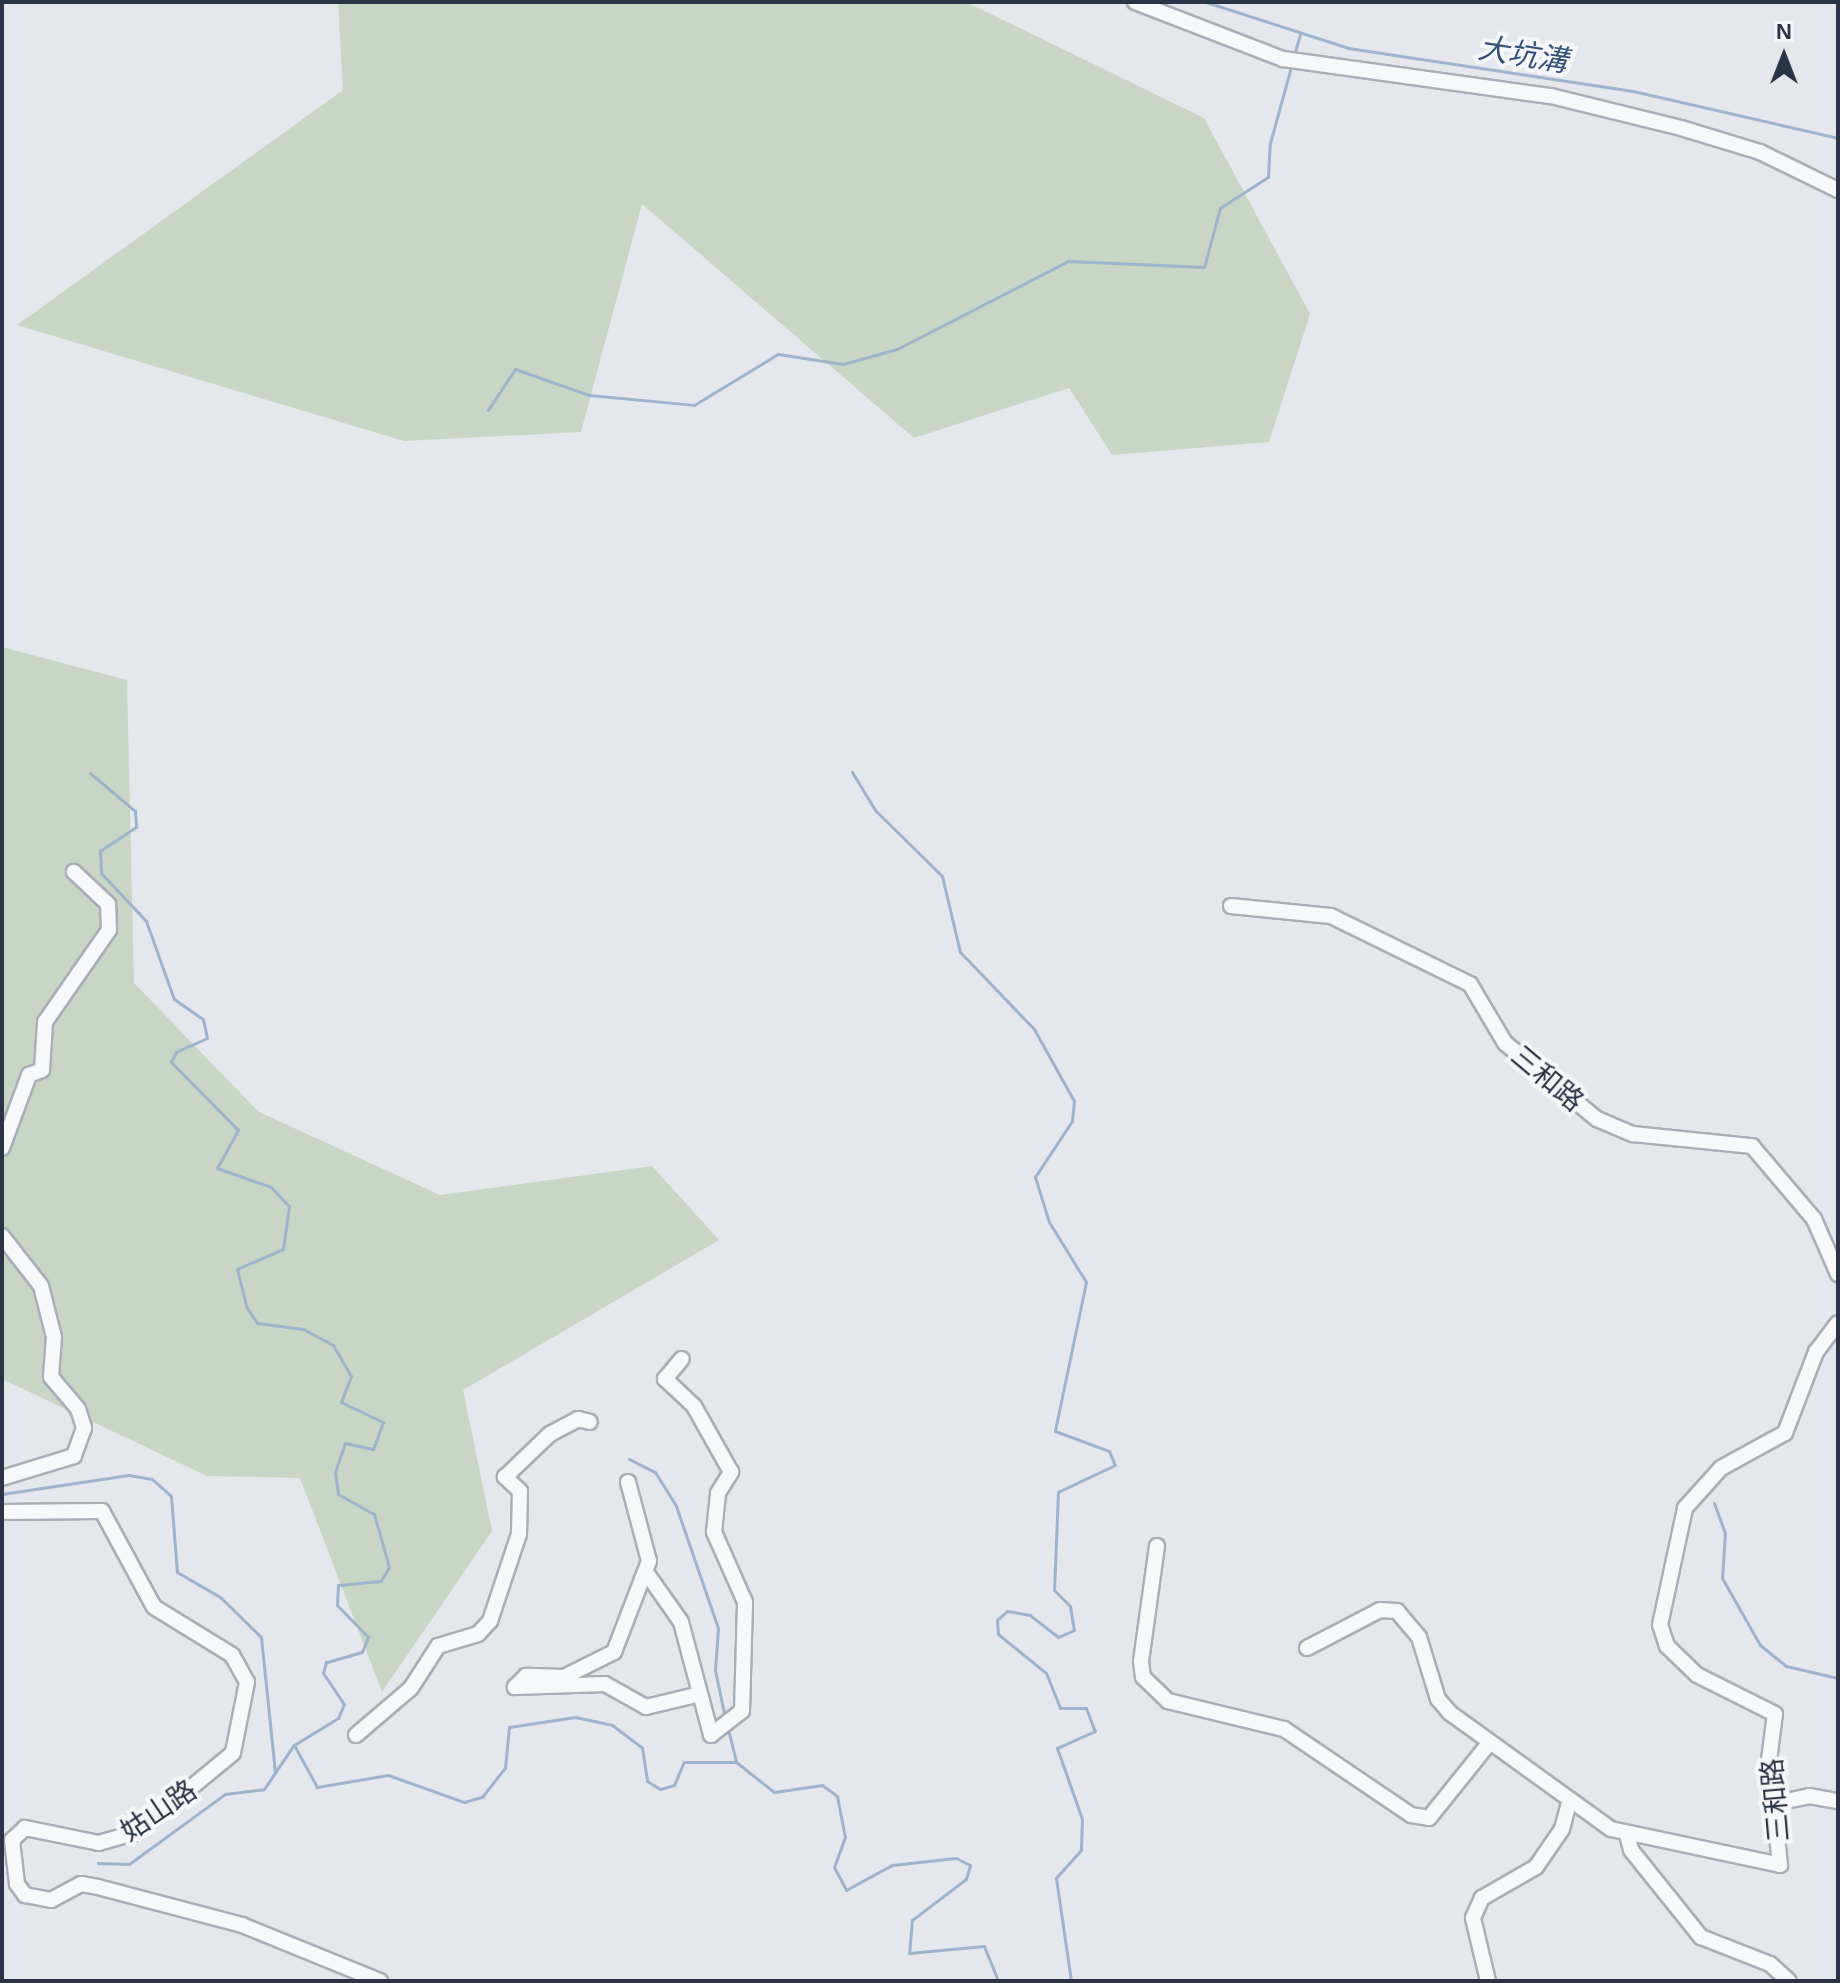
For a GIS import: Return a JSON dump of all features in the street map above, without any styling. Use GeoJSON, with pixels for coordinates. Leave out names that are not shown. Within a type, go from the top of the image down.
{"type":"FeatureCollection","features":[{"type":"Feature","properties":{"kind":"street"},"geometry":{"type":"LineString","coordinates":[[1135,2],[1283,59],[1551,96],[1681,128],[1760,152],[1838,190]]}},
{"type":"Feature","properties":{"kind":"street"},"geometry":{"type":"LineString","coordinates":[[2,1148],[29,1075],[42,1070],[45,1022],[109,930],[108,904],[74,872]]}},
{"type":"Feature","properties":{"kind":"street","name":"三和路"},"geometry":{"type":"LineString","coordinates":[[1231,906],[1331,916],[1470,984],[1505,1043],[1597,1119],[1633,1134],[1752,1146],[1768,1156],[1814,1219],[1838,1274]]}},
{"type":"Feature","properties":{"kind":"street"},"geometry":{"type":"LineString","coordinates":[[2,1236],[41,1286],[54,1337],[51,1377],[78,1409],[84,1428],[74,1456],[2,1478]]}},
{"type":"Feature","properties":{"kind":"street","name":"三和路"},"geometry":{"type":"LineString","coordinates":[[1307,1648],[1380,1610],[1405,1615],[1438,1699],[1490,1742],[1570,1800],[1627,1834],[1669,1837],[1770,1868],[1780,1865],[1777,1803],[1769,1760],[1775,1714],[1697,1675],[1667,1646],[1660,1625],[1685,1508],[1721,1468],[1785,1433],[1816,1352],[1838,1323]]}},
{"type":"Feature","properties":{"kind":"street"},"geometry":{"type":"LineString","coordinates":[[648,1575],[681,1622],[696,1695],[711,1735],[742,1711],[745,1602],[714,1532],[718,1493],[731,1472],[694,1406],[665,1379],[682,1359]]}},
{"type":"Feature","properties":{"kind":"street"},"geometry":{"type":"LineString","coordinates":[[356,1735],[411,1688],[438,1646],[471,1637],[490,1621],[519,1534],[520,1491],[505,1477],[550,1434],[578,1419],[590,1422]]}},
{"type":"Feature","properties":{"kind":"street"},"geometry":{"type":"LineString","coordinates":[[628,1482],[649,1542],[648,1575],[614,1652],[564,1677],[526,1676],[515,1687],[605,1684],[646,1707],[696,1695]]}},
{"type":"Feature","properties":{"kind":"street","name":"姑山路"},"geometry":{"type":"LineString","coordinates":[[2,1512],[102,1511],[154,1607],[232,1655],[247,1682],[233,1753],[137,1832],[99,1843],[25,1828],[12,1840],[17,1884],[25,1895],[51,1900],[81,1884],[98,1887],[242,1925],[380,1981]]}},
{"type":"Feature","properties":{"kind":"street"},"geometry":{"type":"LineString","coordinates":[[1157,1546],[1141,1661],[1143,1677],[1168,1701],[1284,1729],[1411,1815],[1429,1818],[1490,1742]]}},
{"type":"Feature","properties":{"kind":"street"},"geometry":{"type":"LineString","coordinates":[[1777,1803],[1809,1796],[1838,1801]]}},
{"type":"Feature","properties":{"kind":"street"},"geometry":{"type":"LineString","coordinates":[[1488,1981],[1473,1918],[1482,1898],[1536,1867],[1570,1800]]}},
{"type":"Feature","properties":{"kind":"street"},"geometry":{"type":"LineString","coordinates":[[1627,1834],[1631,1850],[1701,1937],[1770,1964],[1789,1981]]}},
{"type":"Feature","properties":{"kind":"green space"},"geometry":{"type":"Polygon","coordinates":[[[338,2],[966,2],[1204,118],[1310,314],[1269,442],[1112,455],[1069,388],[914,438],[642,204],[581,432],[404,441],[17,325],[343,90],[338,2]]]}},
{"type":"Feature","properties":{"kind":"green space"},"geometry":{"type":"Polygon","coordinates":[[[2,647],[127,680],[134,983],[259,1112],[440,1195],[652,1166],[719,1240],[463,1390],[492,1531],[382,1692],[300,1478],[207,1476],[2,1379],[2,647]]]}},
{"type":"Feature","properties":{"kind":"waterway","name":"大坑溝"},"geometry":{"type":"LineString","coordinates":[[1206,2],[1348,48],[1633,91],[1838,138]]}},
{"type":"Feature","properties":{"kind":"waterway"},"geometry":{"type":"LineString","coordinates":[[1294,55],[1300,34]]}},
{"type":"Feature","properties":{"kind":"waterway"},"geometry":{"type":"LineString","coordinates":[[488,410],[515,369],[589,395],[694,405],[778,354],[843,364],[897,349],[1068,261],[1204,267],[1220,208],[1268,177],[1270,143],[1291,67]]}},
{"type":"Feature","properties":{"kind":"waterway"},"geometry":{"type":"LineString","coordinates":[[852,772],[875,810],[942,876],[960,952],[1034,1029],[1074,1101],[1072,1121],[1035,1177],[1049,1222],[1086,1282],[1055,1431],[1109,1451],[1115,1465],[1058,1492],[1054,1590],[1070,1606],[1074,1630],[1058,1637],[1030,1615],[1007,1611],[997,1620],[998,1634],[1046,1673],[1060,1708],[1086,1708],[1095,1731],[1057,1748],[1082,1819],[1081,1850],[1056,1878],[1071,1981]]}},
{"type":"Feature","properties":{"kind":"waterway"},"geometry":{"type":"LineString","coordinates":[[90,773],[135,811],[136,827],[100,851],[101,873],[146,921],[174,999],[203,1019],[207,1038],[176,1052],[171,1062],[238,1130],[217,1168],[271,1187],[289,1206],[283,1249],[237,1269],[246,1306],[257,1323],[303,1329],[333,1345],[351,1376],[341,1402],[383,1422],[373,1449],[345,1443],[335,1472],[338,1494],[374,1514],[389,1567],[381,1581],[338,1585],[337,1605],[368,1637],[362,1652],[326,1662],[323,1673],[344,1704],[338,1718],[294,1745],[317,1787],[388,1775],[464,1802],[482,1797],[505,1768],[509,1727],[575,1717],[612,1725],[642,1748],[647,1781],[660,1789],[674,1785],[684,1762],[736,1762],[774,1792],[822,1785],[837,1796],[845,1837],[834,1867],[846,1890],[892,1865],[956,1858],[970,1865],[966,1879],[912,1920],[909,1953],[984,1946],[998,1981]]}},
{"type":"Feature","properties":{"kind":"waterway"},"geometry":{"type":"LineString","coordinates":[[629,1459],[655,1472],[676,1506],[718,1628],[715,1670],[725,1718]]}},
{"type":"Feature","properties":{"kind":"waterway"},"geometry":{"type":"LineString","coordinates":[[2,1494],[129,1475],[152,1479],[171,1496],[177,1572],[220,1597],[261,1637],[275,1773]]}},
{"type":"Feature","properties":{"kind":"waterway"},"geometry":{"type":"LineString","coordinates":[[1714,1503],[1725,1533],[1722,1578],[1760,1645],[1786,1666],[1838,1678]]}},
{"type":"Feature","properties":{"kind":"waterway"},"geometry":{"type":"LineString","coordinates":[[728,1729],[736,1762]]}},
{"type":"Feature","properties":{"kind":"waterway"},"geometry":{"type":"LineString","coordinates":[[98,1863],[129,1864],[225,1794],[264,1789],[293,1746]]}}]}
